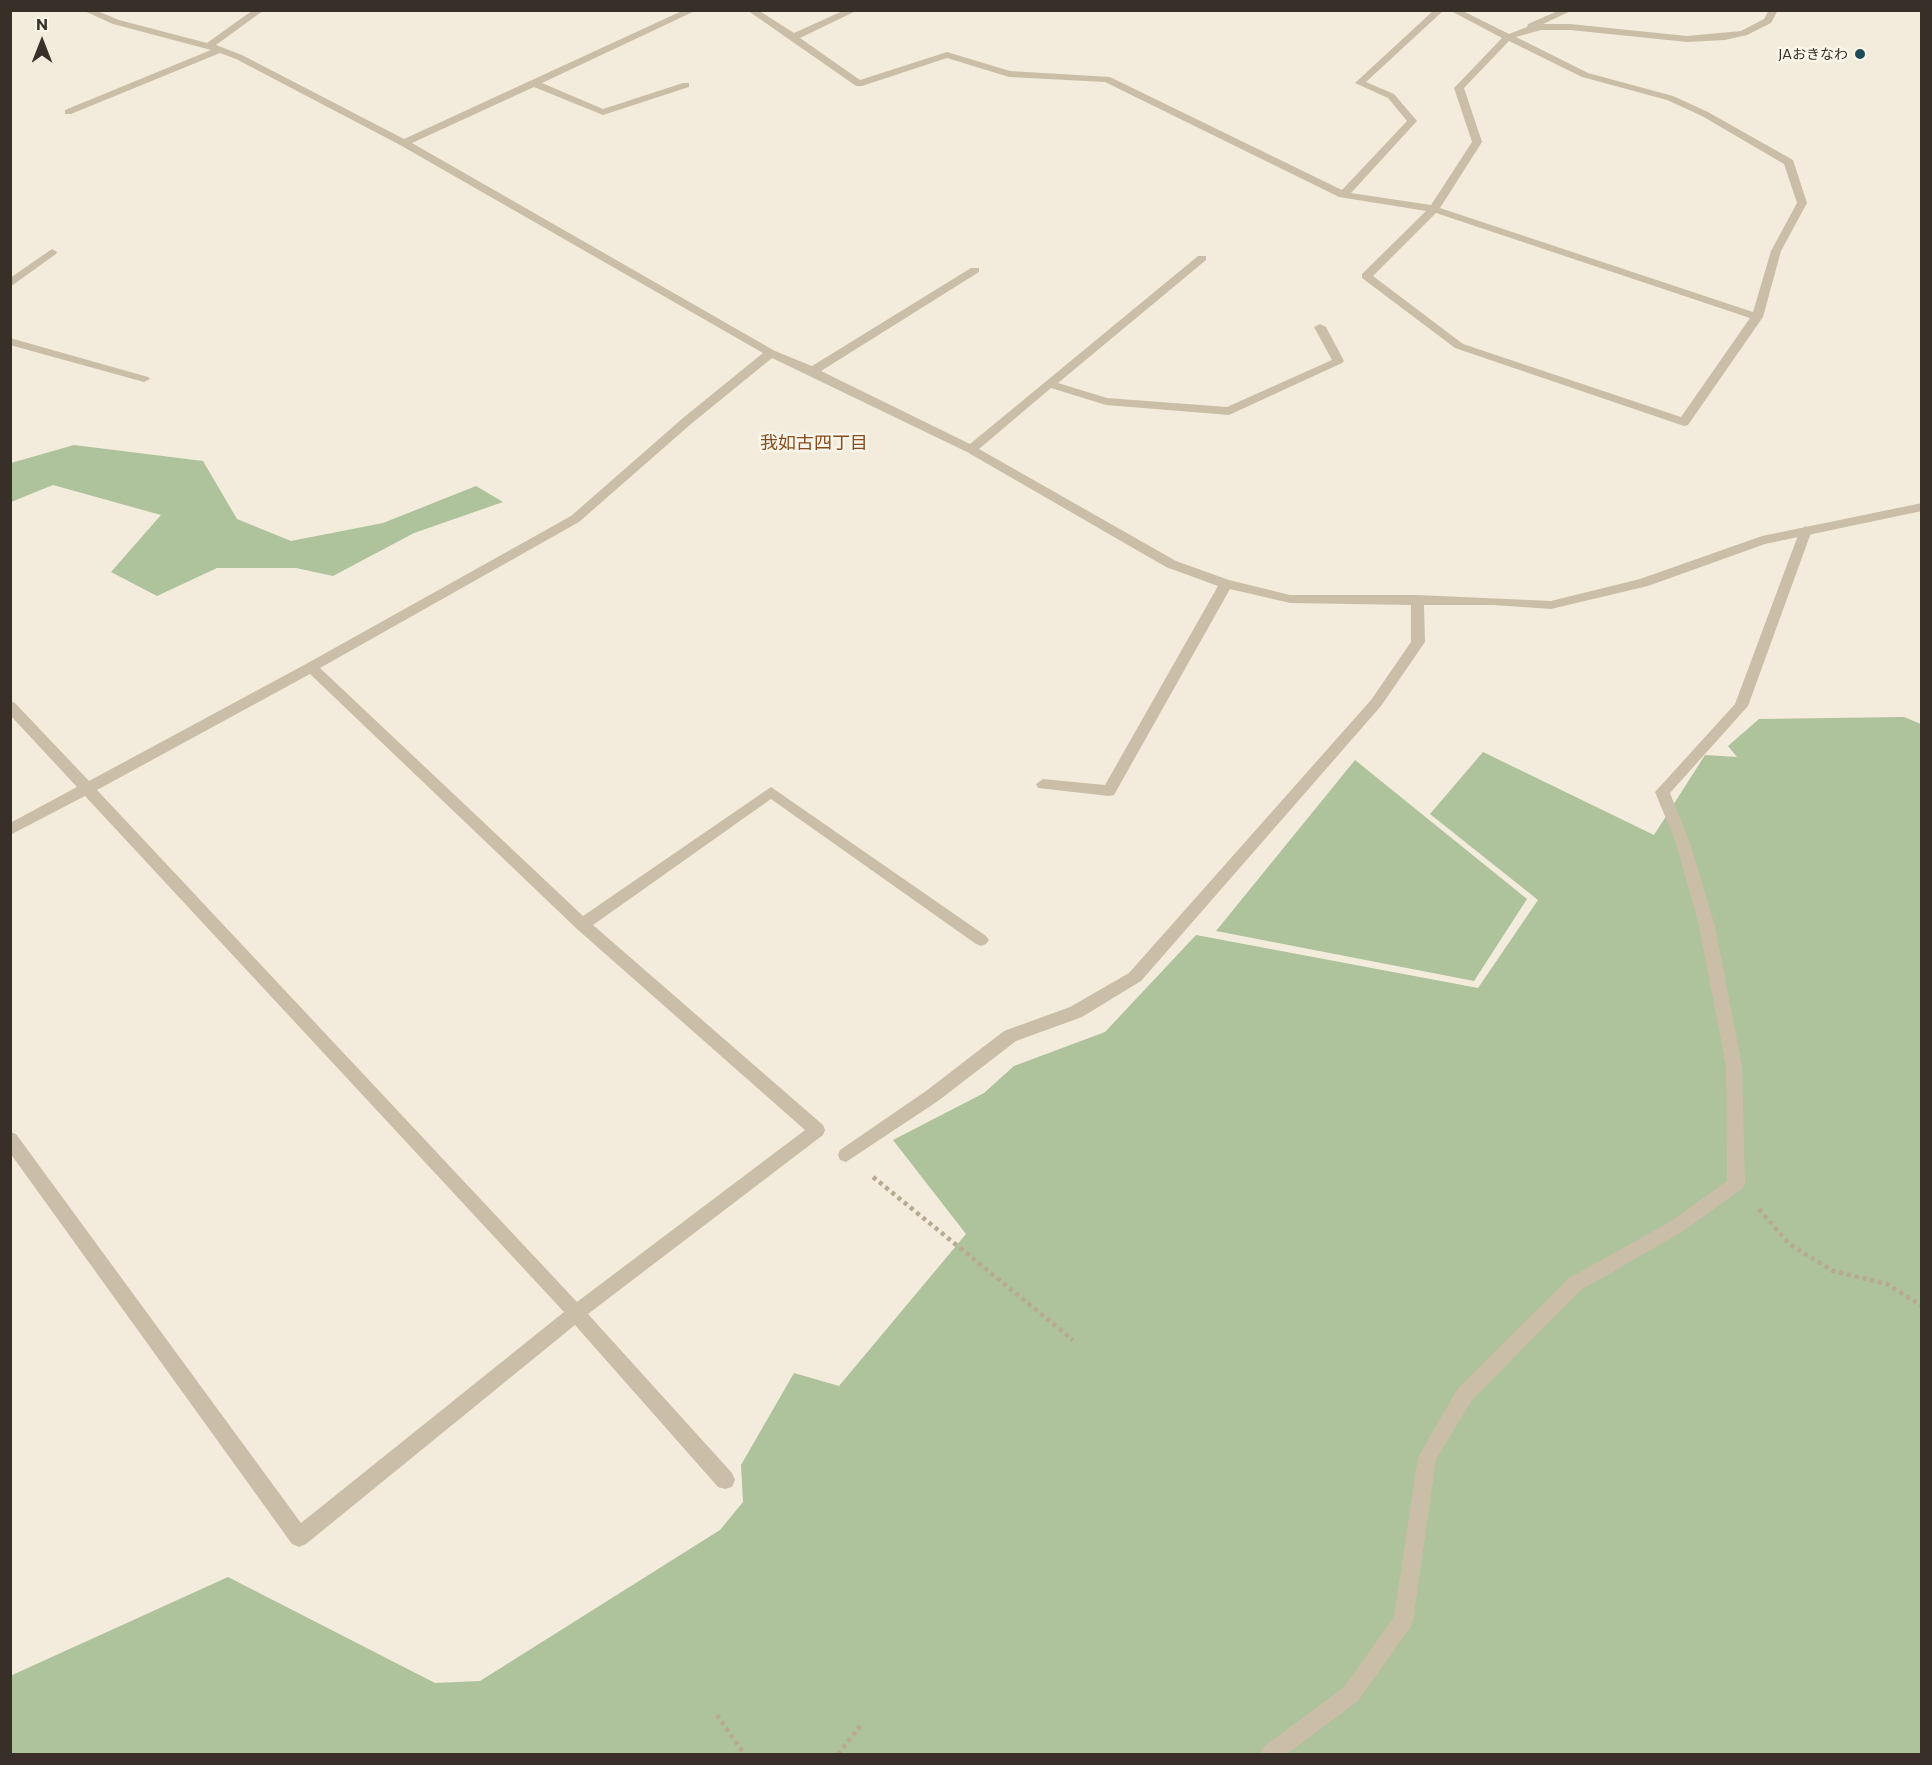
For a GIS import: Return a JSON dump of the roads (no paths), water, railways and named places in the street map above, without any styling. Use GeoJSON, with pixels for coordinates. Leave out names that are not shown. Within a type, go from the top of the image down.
{"type":"FeatureCollection","features":[{"type":"Feature","properties":{"kind":"street"},"geometry":{"type":"LineString","coordinates":[[86,10],[116,22],[214,48],[239,57],[404,143],[771,353],[813,371],[971,449],[1171,564],[1226,584],[1290,599],[1417,599],[1551,605],[1643,583],[1762,540],[1922,507]]}},
{"type":"Feature","properties":{"kind":"street"},"geometry":{"type":"LineString","coordinates":[[68,112],[214,48],[260,10]]}},
{"type":"Feature","properties":{"kind":"street"},"geometry":{"type":"LineString","coordinates":[[404,143],[693,10]]}},
{"type":"Feature","properties":{"kind":"street"},"geometry":{"type":"LineString","coordinates":[[751,10],[860,84],[947,55],[1009,74],[1107,79],[1343,195],[1434,209],[1756,316]]}},
{"type":"Feature","properties":{"kind":"street"},"geometry":{"type":"LineString","coordinates":[[793,37],[854,10]]}},
{"type":"Feature","properties":{"kind":"street"},"geometry":{"type":"LineString","coordinates":[[1343,195],[1412,122],[1391,96],[1360,83],[1440,10]]}},
{"type":"Feature","properties":{"kind":"street"},"geometry":{"type":"LineString","coordinates":[[1453,10],[1507,38],[1585,75],[1670,98],[1705,114],[1789,162],[1802,203],[1776,251],[1756,316],[1684,422],[1459,346],[1366,276],[1434,209],[1477,142],[1459,88],[1507,38],[1553,15],[1569,10]]}},
{"type":"Feature","properties":{"kind":"street"},"geometry":{"type":"LineString","coordinates":[[1520,32],[1541,27],[1570,27],[1687,39],[1725,37],[1744,33],[1768,21],[1774,10]]}},
{"type":"Feature","properties":{"kind":"street"},"geometry":{"type":"LineString","coordinates":[[534,83],[603,112],[686,85]]}},
{"type":"Feature","properties":{"kind":"street"},"geometry":{"type":"LineString","coordinates":[[10,284],[52,252]]}},
{"type":"Feature","properties":{"kind":"street"},"geometry":{"type":"LineString","coordinates":[[971,449],[1202,258]]}},
{"type":"Feature","properties":{"kind":"street"},"geometry":{"type":"LineString","coordinates":[[813,371],[975,270]]}},
{"type":"Feature","properties":{"kind":"street"},"geometry":{"type":"LineString","coordinates":[[1049,384],[1106,401],[1229,411],[1338,361],[1320,327]]}},
{"type":"Feature","properties":{"kind":"street"},"geometry":{"type":"LineString","coordinates":[[10,341],[144,379]]}},
{"type":"Feature","properties":{"kind":"street"},"geometry":{"type":"LineString","coordinates":[[10,830],[311,667],[575,519],[687,421],[771,353]]}},
{"type":"Feature","properties":{"kind":"street"},"geometry":{"type":"LineString","coordinates":[[1270,1755],[1351,1694],[1403,1621],[1427,1457],[1465,1394],[1575,1284],[1674,1228],[1736,1184],[1734,1066],[1707,926],[1683,843],[1662,792],[1741,706],[1806,531]]}},
{"type":"Feature","properties":{"kind":"street"},"geometry":{"type":"LineString","coordinates":[[1043,784],[1109,791],[1226,584]]}},
{"type":"Feature","properties":{"kind":"street"},"geometry":{"type":"LineString","coordinates":[[846,1155],[932,1096],[1010,1036],[1076,1012],[1135,977],[1376,703],[1418,642],[1417,599]]}},
{"type":"Feature","properties":{"kind":"street"},"geometry":{"type":"LineString","coordinates":[[10,1139],[299,1537],[576,1313],[817,1130],[582,925],[311,667]]}},
{"type":"Feature","properties":{"kind":"street"},"geometry":{"type":"LineString","coordinates":[[10,706],[89,788],[576,1313],[725,1480]]}},
{"type":"Feature","properties":{"kind":"street"},"geometry":{"type":"LineString","coordinates":[[582,925],[771,792],[981,940]]}},
{"type":"Feature","properties":{"kind":"place","name":"JAおきなわ"},"geometry":{"type":"Point","coordinates":[1860,54]}},
{"type":"Feature","properties":{"kind":"district","name":"我如古四丁目"},"geometry":{"type":"Point","coordinates":[814,443]}}]}
